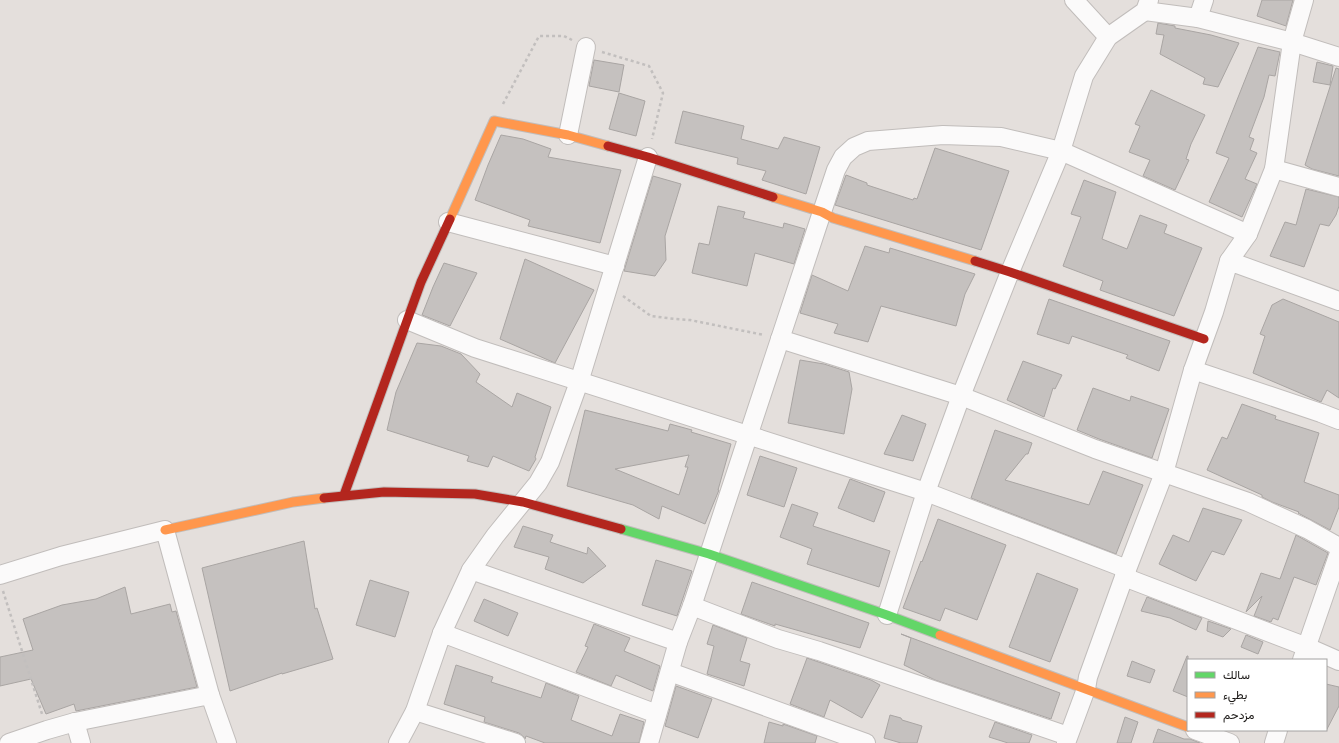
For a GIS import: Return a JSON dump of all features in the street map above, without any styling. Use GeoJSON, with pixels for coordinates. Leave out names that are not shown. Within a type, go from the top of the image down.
{"type":"FeatureCollection","features":[{"type":"Feature","properties":{"kind":"street"},"geometry":{"type":"LineString","coordinates":[[1074,0],[1108,37]]}},
{"type":"Feature","properties":{"kind":"street"},"geometry":{"type":"LineString","coordinates":[[1198,18],[1204,0]]}},
{"type":"Feature","properties":{"kind":"street"},"geometry":{"type":"LineString","coordinates":[[692,606],[778,639],[819,650],[1067,740],[1086,690],[1088,678],[1125,573],[1164,473],[1193,370],[1214,312],[1229,261],[1248,234],[1274,168],[1292,42],[1304,0]]}},
{"type":"Feature","properties":{"kind":"street"},"geometry":{"type":"LineString","coordinates":[[887,615],[926,492],[961,396],[1010,272],[1061,151],[1084,76],[1108,37],[1147,6],[1292,42],[1339,57]]}},
{"type":"Feature","properties":{"kind":"street"},"geometry":{"type":"LineString","coordinates":[[568,135],[586,47]]}},
{"type":"Feature","properties":{"kind":"street"},"geometry":{"type":"LineString","coordinates":[[344,495],[421,282],[494,121],[568,135],[648,157],[822,212],[833,218],[1010,272],[1204,339]]}},
{"type":"Feature","properties":{"kind":"street"},"geometry":{"type":"LineString","coordinates":[[649,743],[678,642],[692,606],[836,170],[843,157],[854,147],[868,141],[943,135],[1001,137],[1061,151],[1248,234]]}},
{"type":"Feature","properties":{"kind":"street"},"geometry":{"type":"LineString","coordinates":[[398,743],[415,711],[442,633],[471,570],[495,536],[538,483],[550,462],[579,382],[648,157]]}},
{"type":"Feature","properties":{"kind":"street"},"geometry":{"type":"LineString","coordinates":[[1274,168],[1339,188]]}},
{"type":"Feature","properties":{"kind":"street"},"geometry":{"type":"LineString","coordinates":[[448,222],[615,266]]}},
{"type":"Feature","properties":{"kind":"street"},"geometry":{"type":"LineString","coordinates":[[1229,261],[1339,301]]}},
{"type":"Feature","properties":{"kind":"street"},"geometry":{"type":"LineString","coordinates":[[407,320],[475,348],[926,492],[1125,573],[1304,653],[1339,661]]}},
{"type":"Feature","properties":{"kind":"street"},"geometry":{"type":"LineString","coordinates":[[780,339],[961,396],[1095,450],[1248,502],[1307,529],[1339,547]]}},
{"type":"Feature","properties":{"kind":"street"},"geometry":{"type":"LineString","coordinates":[[1193,370],[1339,420]]}},
{"type":"Feature","properties":{"kind":"street"},"geometry":{"type":"LineString","coordinates":[[1,582],[61,556],[165,530],[292,502],[344,495],[384,492],[475,494],[523,502],[709,554],[887,615],[1187,727]]}},
{"type":"Feature","properties":{"kind":"street"},"geometry":{"type":"LineString","coordinates":[[165,530],[210,695],[227,743]]}},
{"type":"Feature","properties":{"kind":"street"},"geometry":{"type":"LineString","coordinates":[[1304,653],[1339,554]]}},
{"type":"Feature","properties":{"kind":"street"},"geometry":{"type":"LineString","coordinates":[[471,570],[678,642]]}},
{"type":"Feature","properties":{"kind":"street"},"geometry":{"type":"LineString","coordinates":[[442,633],[658,714]]}},
{"type":"Feature","properties":{"kind":"street"},"geometry":{"type":"LineString","coordinates":[[670,672],[866,743]]}},
{"type":"Feature","properties":{"kind":"street"},"geometry":{"type":"LineString","coordinates":[[9,743],[75,722],[210,695]]}},
{"type":"Feature","properties":{"kind":"street"},"geometry":{"type":"LineString","coordinates":[[415,711],[516,743]]}},
{"type":"Feature","properties":{"kind":"street"},"geometry":{"type":"LineString","coordinates":[[75,722],[81,743]]}},
{"type":"Feature","properties":{"kind":"street"},"geometry":{"type":"LineString","coordinates":[[1198,731],[1230,743]]}},
{"type":"Feature","properties":{"kind":"street"},"geometry":{"type":"LineString","coordinates":[[1274,743],[1278,731]]}},
{"type":"Feature","properties":{"kind":"path"},"geometry":{"type":"LineString","coordinates":[[494,121],[539,36],[564,36],[586,47],[650,66],[663,93],[648,157]]}},
{"type":"Feature","properties":{"kind":"path"},"geometry":{"type":"LineString","coordinates":[[609,284],[651,316],[690,320],[780,339]]}},
{"type":"Feature","properties":{"kind":"path"},"geometry":{"type":"LineString","coordinates":[[1,582],[47,730]]}},
{"type":"Feature","properties":{"kind":"building"},"geometry":{"type":"Polygon","coordinates":[[[1262,0],[1293,0],[1286,26],[1257,16],[1262,0]]]}},
{"type":"Feature","properties":{"kind":"building"},"geometry":{"type":"Polygon","coordinates":[[[1158,23],[1239,43],[1218,87],[1203,84],[1205,78],[1160,54],[1164,35],[1156,34],[1158,23]]]}},
{"type":"Feature","properties":{"kind":"building"},"geometry":{"type":"Polygon","coordinates":[[[1258,47],[1280,52],[1275,76],[1269,75],[1264,97],[1249,137],[1254,139],[1250,150],[1257,153],[1245,179],[1257,184],[1242,217],[1209,202],[1229,158],[1216,153],[1258,47]]]}},
{"type":"Feature","properties":{"kind":"building"},"geometry":{"type":"Polygon","coordinates":[[[594,60],[624,65],[619,92],[589,86],[594,60]]]}},
{"type":"Feature","properties":{"kind":"building"},"geometry":{"type":"Polygon","coordinates":[[[1317,62],[1333,66],[1330,85],[1313,82],[1317,62]]]}},
{"type":"Feature","properties":{"kind":"building"},"geometry":{"type":"Polygon","coordinates":[[[1336,68],[1339,69],[1339,176],[1312,169],[1305,165],[1336,68]]]}},
{"type":"Feature","properties":{"kind":"building"},"geometry":{"type":"Polygon","coordinates":[[[1151,90],[1205,115],[1191,144],[1186,159],[1189,160],[1175,190],[1143,176],[1150,160],[1129,152],[1140,126],[1135,124],[1151,90]]]}},
{"type":"Feature","properties":{"kind":"building"},"geometry":{"type":"Polygon","coordinates":[[[619,93],[645,101],[636,136],[609,129],[619,93]]]}},
{"type":"Feature","properties":{"kind":"building"},"geometry":{"type":"Polygon","coordinates":[[[683,111],[744,126],[741,139],[778,149],[784,137],[820,147],[806,194],[762,180],[766,171],[737,164],[738,158],[675,143],[683,111]]]}},
{"type":"Feature","properties":{"kind":"building"},"geometry":{"type":"Polygon","coordinates":[[[501,135],[523,139],[551,149],[548,157],[621,170],[600,243],[528,226],[530,220],[475,200],[501,135]]]}},
{"type":"Feature","properties":{"kind":"building"},"geometry":{"type":"Polygon","coordinates":[[[935,148],[1009,171],[981,250],[835,205],[846,175],[867,183],[867,185],[913,200],[914,198],[917,199],[935,148]]]}},
{"type":"Feature","properties":{"kind":"building"},"geometry":{"type":"Polygon","coordinates":[[[653,176],[681,184],[665,236],[666,260],[655,276],[624,271],[653,176]]]}},
{"type":"Feature","properties":{"kind":"building"},"geometry":{"type":"Polygon","coordinates":[[[1084,180],[1116,192],[1102,239],[1127,249],[1140,215],[1167,225],[1164,233],[1202,248],[1174,316],[1100,290],[1103,281],[1063,266],[1081,217],[1071,214],[1084,180]]]}},
{"type":"Feature","properties":{"kind":"building"},"geometry":{"type":"Polygon","coordinates":[[[1306,189],[1339,197],[1339,206],[1336,215],[1329,226],[1320,224],[1304,267],[1270,256],[1285,222],[1296,225],[1306,189]]]}},
{"type":"Feature","properties":{"kind":"building"},"geometry":{"type":"Polygon","coordinates":[[[718,206],[745,212],[743,218],[783,228],[784,223],[805,229],[794,264],[755,253],[747,286],[692,273],[699,243],[709,245],[718,206]]]}},
{"type":"Feature","properties":{"kind":"building"},"geometry":{"type":"Polygon","coordinates":[[[865,246],[889,253],[890,248],[975,274],[965,294],[956,326],[881,306],[868,342],[834,333],[838,324],[800,313],[812,275],[848,291],[865,246]]]}},
{"type":"Feature","properties":{"kind":"building"},"geometry":{"type":"Polygon","coordinates":[[[525,259],[594,290],[555,363],[500,339],[525,259]]]}},
{"type":"Feature","properties":{"kind":"building"},"geometry":{"type":"Polygon","coordinates":[[[444,263],[477,273],[450,326],[422,315],[444,263]]]}},
{"type":"Feature","properties":{"kind":"building"},"geometry":{"type":"Polygon","coordinates":[[[1049,299],[1170,341],[1159,371],[1126,358],[1128,355],[1072,336],[1069,344],[1037,334],[1049,299]]]}},
{"type":"Feature","properties":{"kind":"building"},"geometry":{"type":"Polygon","coordinates":[[[1283,299],[1339,322],[1339,398],[1327,390],[1321,402],[1253,373],[1265,336],[1260,334],[1272,305],[1283,299]]]}},
{"type":"Feature","properties":{"kind":"building"},"geometry":{"type":"Polygon","coordinates":[[[417,343],[441,346],[461,354],[480,374],[476,382],[512,407],[517,393],[551,407],[535,457],[536,459],[529,471],[493,456],[488,467],[467,461],[469,456],[387,430],[396,392],[417,343]]]}},
{"type":"Feature","properties":{"kind":"building"},"geometry":{"type":"Polygon","coordinates":[[[800,360],[824,364],[849,372],[852,389],[844,434],[788,423],[800,360]]]}},
{"type":"Feature","properties":{"kind":"building"},"geometry":{"type":"Polygon","coordinates":[[[1023,361],[1062,375],[1055,389],[1053,388],[1044,417],[1007,400],[1023,361]]]}},
{"type":"Feature","properties":{"kind":"building"},"geometry":{"type":"Polygon","coordinates":[[[1093,388],[1130,401],[1131,396],[1169,409],[1152,458],[1077,430],[1093,388]]]}},
{"type":"Feature","properties":{"kind":"building"},"geometry":{"type":"Polygon","coordinates":[[[1242,404],[1276,416],[1275,419],[1319,433],[1304,482],[1339,495],[1339,507],[1330,530],[1298,513],[1299,512],[1272,502],[1262,497],[1262,495],[1207,470],[1222,437],[1227,439],[1242,404]]]}},
{"type":"Feature","properties":{"kind":"building"},"geometry":{"type":"Polygon","coordinates":[[[585,410],[668,431],[670,424],[731,444],[719,490],[705,524],[662,506],[659,519],[633,505],[567,486],[585,410]],[[689,455],[615,469],[679,495],[688,467],[685,467],[689,455]]]}},
{"type":"Feature","properties":{"kind":"building"},"geometry":{"type":"Polygon","coordinates":[[[902,415],[926,424],[913,461],[884,454],[902,415]]]}},
{"type":"Feature","properties":{"kind":"building"},"geometry":{"type":"Polygon","coordinates":[[[995,430],[1032,443],[1028,454],[1026,454],[1005,480],[1089,505],[1103,471],[1143,485],[1116,554],[971,498],[995,430]]]}},
{"type":"Feature","properties":{"kind":"building"},"geometry":{"type":"Polygon","coordinates":[[[760,456],[797,468],[784,507],[747,495],[760,456]]]}},
{"type":"Feature","properties":{"kind":"building"},"geometry":{"type":"Polygon","coordinates":[[[850,479],[885,492],[874,522],[838,508],[850,479]]]}},
{"type":"Feature","properties":{"kind":"building"},"geometry":{"type":"Polygon","coordinates":[[[792,504],[818,513],[813,526],[890,551],[879,587],[807,564],[812,549],[780,537],[792,504]]]}},
{"type":"Feature","properties":{"kind":"building"},"geometry":{"type":"Polygon","coordinates":[[[1203,508],[1242,520],[1224,555],[1212,551],[1196,581],[1159,564],[1173,535],[1189,542],[1203,508]]]}},
{"type":"Feature","properties":{"kind":"building"},"geometry":{"type":"Polygon","coordinates":[[[938,519],[1006,545],[977,620],[945,608],[940,621],[903,608],[938,519]]]}},
{"type":"Feature","properties":{"kind":"building"},"geometry":{"type":"Polygon","coordinates":[[[523,526],[553,535],[550,542],[587,554],[588,547],[606,566],[583,583],[545,569],[549,557],[514,547],[523,526]]]}},
{"type":"Feature","properties":{"kind":"building"},"geometry":{"type":"Polygon","coordinates":[[[1296,535],[1328,553],[1316,585],[1294,577],[1278,620],[1273,618],[1271,622],[1254,616],[1262,596],[1246,612],[1261,573],[1280,579],[1296,535]]]}},
{"type":"Feature","properties":{"kind":"building"},"geometry":{"type":"Polygon","coordinates":[[[304,541],[315,609],[317,608],[333,659],[282,673],[230,691],[202,568],[304,541]]]}},
{"type":"Feature","properties":{"kind":"building"},"geometry":{"type":"Polygon","coordinates":[[[656,560],[692,571],[677,616],[642,605],[656,560]]]}},
{"type":"Feature","properties":{"kind":"building"},"geometry":{"type":"Polygon","coordinates":[[[1037,573],[1078,589],[1050,662],[1009,647],[1037,573]]]}},
{"type":"Feature","properties":{"kind":"building"},"geometry":{"type":"Polygon","coordinates":[[[370,580],[409,592],[395,637],[356,625],[370,580]]]}},
{"type":"Feature","properties":{"kind":"building"},"geometry":{"type":"Polygon","coordinates":[[[752,582],[869,623],[860,648],[775,624],[775,626],[741,614],[752,582]]]}},
{"type":"Feature","properties":{"kind":"building"},"geometry":{"type":"Polygon","coordinates":[[[125,587],[131,614],[170,604],[172,612],[176,611],[197,687],[76,711],[74,704],[46,714],[31,679],[0,686],[0,657],[33,650],[23,619],[62,605],[96,599],[125,587]]]}},
{"type":"Feature","properties":{"kind":"building"},"geometry":{"type":"Polygon","coordinates":[[[1147,597],[1202,618],[1196,630],[1170,618],[1141,611],[1147,597]]]}},
{"type":"Feature","properties":{"kind":"building"},"geometry":{"type":"Polygon","coordinates":[[[484,599],[518,613],[508,636],[474,621],[484,599]]]}},
{"type":"Feature","properties":{"kind":"building"},"geometry":{"type":"Polygon","coordinates":[[[1208,621],[1231,629],[1223,637],[1207,631],[1208,621]]]}},
{"type":"Feature","properties":{"kind":"building"},"geometry":{"type":"Polygon","coordinates":[[[594,624],[630,638],[624,651],[660,666],[653,691],[616,675],[611,686],[576,672],[588,647],[585,646],[594,624]]]}},
{"type":"Feature","properties":{"kind":"building"},"geometry":{"type":"Polygon","coordinates":[[[713,625],[747,638],[740,661],[750,664],[744,686],[707,674],[714,646],[707,644],[713,625]]]}},
{"type":"Feature","properties":{"kind":"building"},"geometry":{"type":"Polygon","coordinates":[[[901,634],[1060,693],[1051,719],[935,680],[904,665],[911,638],[901,634]]]}},
{"type":"Feature","properties":{"kind":"building"},"geometry":{"type":"Polygon","coordinates":[[[1246,635],[1263,642],[1258,654],[1241,647],[1246,635]]]}},
{"type":"Feature","properties":{"kind":"building"},"geometry":{"type":"Polygon","coordinates":[[[1187,656],[1188,656],[1187,697],[1173,691],[1187,656]]]}},
{"type":"Feature","properties":{"kind":"building"},"geometry":{"type":"Polygon","coordinates":[[[807,658],[871,680],[880,685],[862,718],[830,700],[824,717],[790,704],[807,658]]]}},
{"type":"Feature","properties":{"kind":"building"},"geometry":{"type":"Polygon","coordinates":[[[1132,661],[1155,670],[1150,683],[1127,676],[1132,661]]]}},
{"type":"Feature","properties":{"kind":"building"},"geometry":{"type":"Polygon","coordinates":[[[456,665],[493,677],[491,682],[541,698],[546,683],[579,696],[571,720],[612,736],[620,714],[644,722],[639,743],[545,743],[526,736],[525,739],[519,733],[484,722],[485,717],[444,704],[456,665]]]}},
{"type":"Feature","properties":{"kind":"building"},"geometry":{"type":"Polygon","coordinates":[[[1327,684],[1339,687],[1339,706],[1327,729],[1327,684]]]}},
{"type":"Feature","properties":{"kind":"building"},"geometry":{"type":"Polygon","coordinates":[[[676,686],[712,699],[698,738],[665,726],[676,686]]]}},
{"type":"Feature","properties":{"kind":"building"},"geometry":{"type":"Polygon","coordinates":[[[890,715],[922,726],[917,743],[901,743],[884,738],[890,715]]]}},
{"type":"Feature","properties":{"kind":"building"},"geometry":{"type":"Polygon","coordinates":[[[1125,717],[1138,722],[1131,743],[1117,743],[1125,717]]]}},
{"type":"Feature","properties":{"kind":"building"},"geometry":{"type":"Polygon","coordinates":[[[769,722],[783,726],[783,724],[817,736],[815,743],[764,743],[769,722]]]}},
{"type":"Feature","properties":{"kind":"building"},"geometry":{"type":"Polygon","coordinates":[[[995,722],[1032,735],[1029,743],[1008,743],[989,737],[995,722]]]}},
{"type":"Feature","properties":{"kind":"building"},"geometry":{"type":"Polygon","coordinates":[[[1158,729],[1184,739],[1190,739],[1200,743],[1153,743],[1158,729]]]}},
{"type":"Feature","properties":{"kind":"traffic: fast"},"geometry":{"type":"LineString","coordinates":[[621,529],[709,554],[887,615],[940,635]]}},
{"type":"Feature","properties":{"kind":"traffic: slow"},"geometry":{"type":"LineString","coordinates":[[450,219],[494,121],[568,135],[608,146]]}},
{"type":"Feature","properties":{"kind":"traffic: slow"},"geometry":{"type":"LineString","coordinates":[[773,197],[822,212],[833,218],[975,261]]}},
{"type":"Feature","properties":{"kind":"traffic: slow"},"geometry":{"type":"LineString","coordinates":[[165,530],[293,502],[324,498]]}},
{"type":"Feature","properties":{"kind":"traffic: slow"},"geometry":{"type":"LineString","coordinates":[[940,635],[1187,727]]}},
{"type":"Feature","properties":{"kind":"traffic: jam"},"geometry":{"type":"LineString","coordinates":[[608,146],[648,157],[773,197]]}},
{"type":"Feature","properties":{"kind":"traffic: jam"},"geometry":{"type":"LineString","coordinates":[[344,495],[421,282],[450,219]]}},
{"type":"Feature","properties":{"kind":"traffic: jam"},"geometry":{"type":"LineString","coordinates":[[975,261],[1204,339]]}},
{"type":"Feature","properties":{"kind":"traffic: jam"},"geometry":{"type":"LineString","coordinates":[[324,498],[384,492],[475,494],[523,502],[621,529]]}}]}
